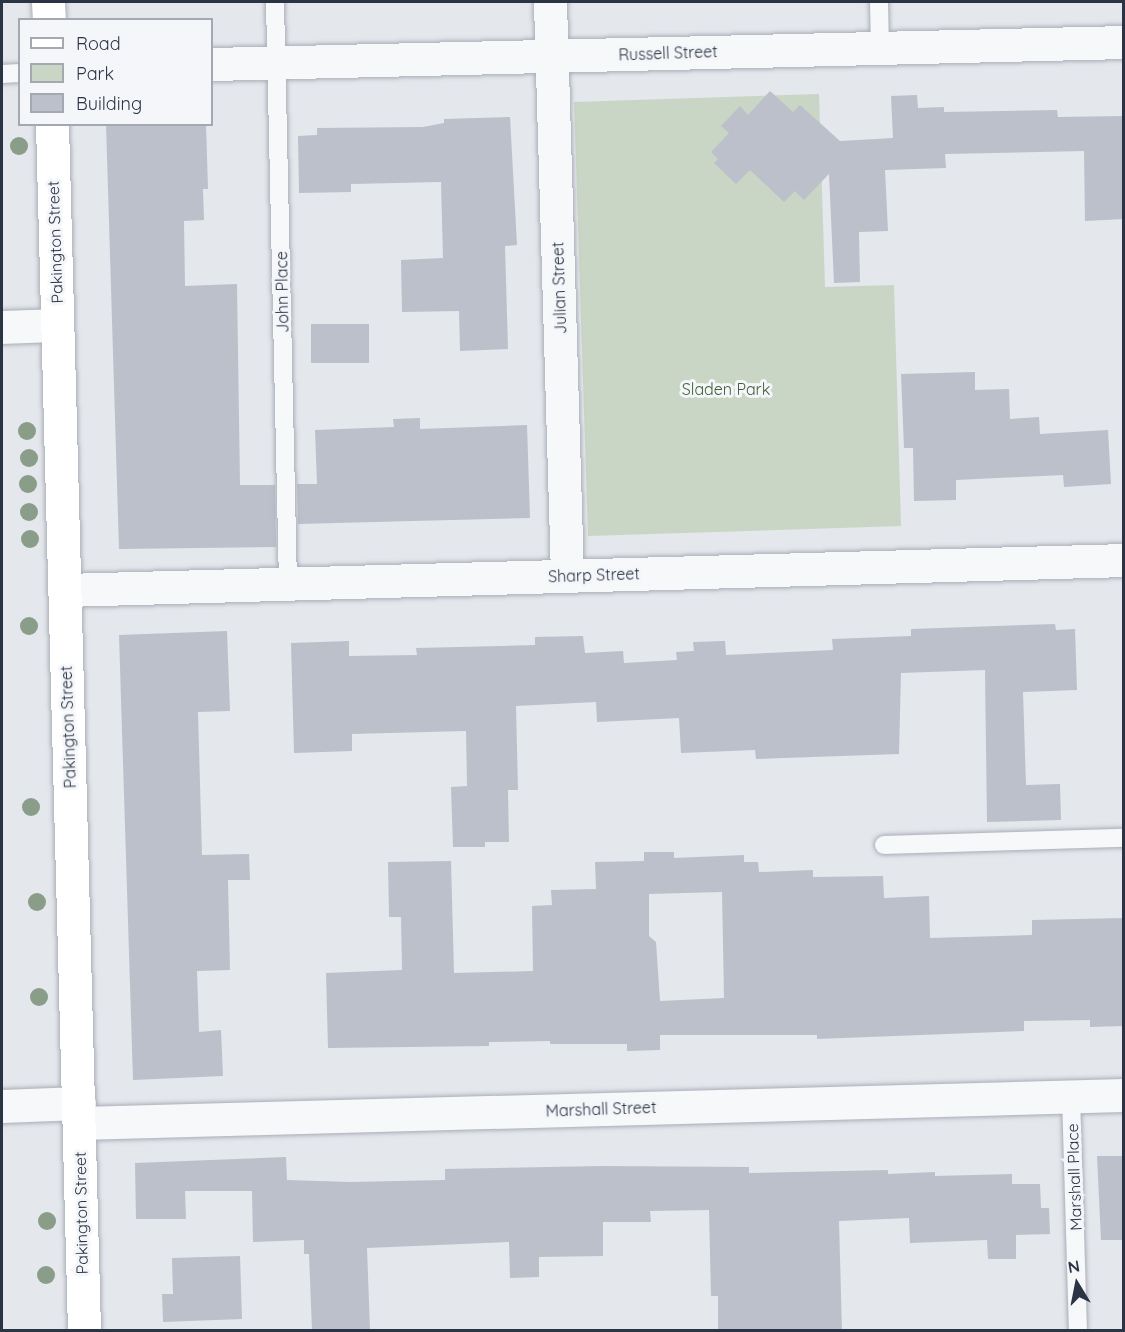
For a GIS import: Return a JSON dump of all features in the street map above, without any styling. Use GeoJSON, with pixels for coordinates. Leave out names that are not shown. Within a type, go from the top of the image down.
{"type":"FeatureCollection","features":[{"type":"Feature","properties":{"kind":"street"},"geometry":{"type":"LineString","coordinates":[[48,2],[49,18]]}},
{"type":"Feature","properties":{"kind":"street","name":"Julian Street"},"geometry":{"type":"LineString","coordinates":[[550,2],[567,575]]}},
{"type":"Feature","properties":{"kind":"street","name":"Russell Street"},"geometry":{"type":"LineString","coordinates":[[213,64],[1124,42]]}},
{"type":"Feature","properties":{"kind":"street","name":"Pakington Street"},"geometry":{"type":"LineString","coordinates":[[52,126],[84,1330]]}},
{"type":"Feature","properties":{"kind":"street"},"geometry":{"type":"LineString","coordinates":[[2,327],[57,325]]}},
{"type":"Feature","properties":{"kind":"street","name":"Sharp Street"},"geometry":{"type":"LineString","coordinates":[[65,590],[1124,560]]}},
{"type":"Feature","properties":{"kind":"street","name":"Marshall Street"},"geometry":{"type":"LineString","coordinates":[[2,1106],[79,1113],[1124,1095]]}},
{"type":"Feature","properties":{"kind":"lane","name":"John Place"},"geometry":{"type":"LineString","coordinates":[[275,2],[288,583]]}},
{"type":"Feature","properties":{"kind":"lane"},"geometry":{"type":"LineString","coordinates":[[879,2],[880,48]]}},
{"type":"Feature","properties":{"kind":"lane"},"geometry":{"type":"LineString","coordinates":[[2,74],[18,73]]}},
{"type":"Feature","properties":{"kind":"lane"},"geometry":{"type":"LineString","coordinates":[[884,845],[1124,838]]}},
{"type":"Feature","properties":{"kind":"lane","name":"Marshall Place"},"geometry":{"type":"LineString","coordinates":[[1071,1096],[1078,1330]]}},
{"type":"Feature","properties":{"kind":"green space","name":"Sladen Park"},"geometry":{"type":"Polygon","coordinates":[[[819,94],[825,287],[894,285],[901,526],[588,536],[574,102],[819,94]]]}},
{"type":"Feature","properties":{"kind":"building"},"geometry":{"type":"Polygon","coordinates":[[[770,91],[793,112],[800,105],[840,141],[893,138],[891,96],[917,95],[918,108],[944,107],[944,112],[1057,110],[1058,117],[1124,116],[1124,219],[1085,221],[1084,151],[945,154],[946,168],[885,170],[888,231],[859,232],[860,282],[834,283],[829,174],[804,200],[795,191],[784,202],[750,170],[736,184],[714,163],[718,159],[711,152],[729,133],[721,126],[740,106],[748,115],[770,91]]]}},
{"type":"Feature","properties":{"kind":"building"},"geometry":{"type":"Polygon","coordinates":[[[510,117],[517,245],[505,246],[508,349],[460,351],[459,311],[402,312],[401,260],[443,258],[441,182],[351,184],[351,192],[299,193],[298,136],[317,135],[317,128],[423,127],[444,123],[444,119],[510,117]]]}},
{"type":"Feature","properties":{"kind":"building"},"geometry":{"type":"Polygon","coordinates":[[[106,126],[206,126],[208,189],[203,189],[204,220],[184,221],[185,286],[237,284],[240,485],[275,485],[276,547],[119,549],[106,126]]]}},
{"type":"Feature","properties":{"kind":"building"},"geometry":{"type":"Polygon","coordinates":[[[311,324],[369,324],[369,363],[311,363],[311,324]]]}},
{"type":"Feature","properties":{"kind":"building"},"geometry":{"type":"Polygon","coordinates":[[[975,372],[975,390],[1009,389],[1010,419],[1039,417],[1040,434],[1108,430],[1111,484],[1064,487],[1063,475],[956,480],[956,500],[914,501],[913,448],[904,448],[901,374],[975,372]]]}},
{"type":"Feature","properties":{"kind":"building"},"geometry":{"type":"Polygon","coordinates":[[[420,418],[420,429],[527,425],[530,518],[298,524],[297,484],[317,484],[315,430],[394,427],[393,419],[420,418]]]}},
{"type":"Feature","properties":{"kind":"building"},"geometry":{"type":"Polygon","coordinates":[[[1055,624],[1056,630],[1075,629],[1077,690],[1023,692],[1026,785],[1060,784],[1061,820],[987,822],[985,670],[901,673],[899,754],[756,759],[755,750],[681,753],[679,718],[597,722],[596,702],[516,706],[518,790],[508,790],[509,842],[485,842],[485,847],[453,847],[451,787],[467,786],[466,731],[352,734],[352,751],[294,753],[291,643],[349,641],[349,656],[417,655],[416,648],[535,645],[535,637],[583,636],[585,653],[623,651],[624,663],[677,660],[676,652],[694,651],[693,642],[725,641],[726,655],[833,650],[832,639],[911,636],[911,629],[1055,624]]]}},
{"type":"Feature","properties":{"kind":"building"},"geometry":{"type":"Polygon","coordinates":[[[227,631],[230,711],[198,712],[202,855],[249,854],[250,880],[228,880],[230,970],[197,971],[199,1032],[221,1030],[223,1076],[133,1080],[119,635],[227,631]]]}},
{"type":"Feature","properties":{"kind":"building"},"geometry":{"type":"Polygon","coordinates":[[[644,852],[674,852],[674,858],[744,855],[744,862],[758,862],[759,872],[813,870],[813,877],[883,876],[884,898],[929,896],[930,938],[1032,935],[1032,920],[1124,918],[1124,1026],[1090,1027],[1090,1020],[1024,1021],[1024,1031],[817,1039],[817,1035],[660,1035],[660,1050],[627,1051],[627,1044],[550,1044],[550,1041],[489,1042],[489,1046],[328,1048],[326,973],[402,970],[401,917],[389,917],[388,862],[451,861],[454,973],[533,971],[532,906],[552,905],[551,890],[596,889],[595,862],[644,861],[644,852]],[[722,892],[649,894],[649,936],[656,942],[660,1001],[724,998],[722,892]]]}},
{"type":"Feature","properties":{"kind":"building"},"geometry":{"type":"Polygon","coordinates":[[[1097,1156],[1124,1156],[1124,1240],[1101,1240],[1097,1156]]]}},
{"type":"Feature","properties":{"kind":"building"},"geometry":{"type":"Polygon","coordinates":[[[286,1157],[287,1180],[350,1182],[445,1180],[445,1169],[602,1166],[749,1167],[749,1173],[888,1170],[888,1174],[935,1172],[935,1176],[1012,1174],[1012,1184],[1040,1184],[1041,1208],[1049,1208],[1050,1234],[1016,1235],[1016,1259],[988,1259],[987,1240],[910,1243],[909,1218],[839,1221],[842,1330],[718,1330],[718,1296],[711,1296],[709,1210],[650,1211],[651,1222],[603,1222],[603,1256],[539,1257],[539,1277],[510,1278],[509,1242],[367,1248],[370,1330],[312,1330],[309,1254],[304,1254],[304,1240],[253,1242],[252,1191],[185,1191],[186,1219],[136,1219],[135,1163],[286,1157]]]}},
{"type":"Feature","properties":{"kind":"building"},"geometry":{"type":"Polygon","coordinates":[[[240,1256],[242,1319],[163,1322],[162,1294],[173,1294],[172,1258],[240,1256]]]}}]}
